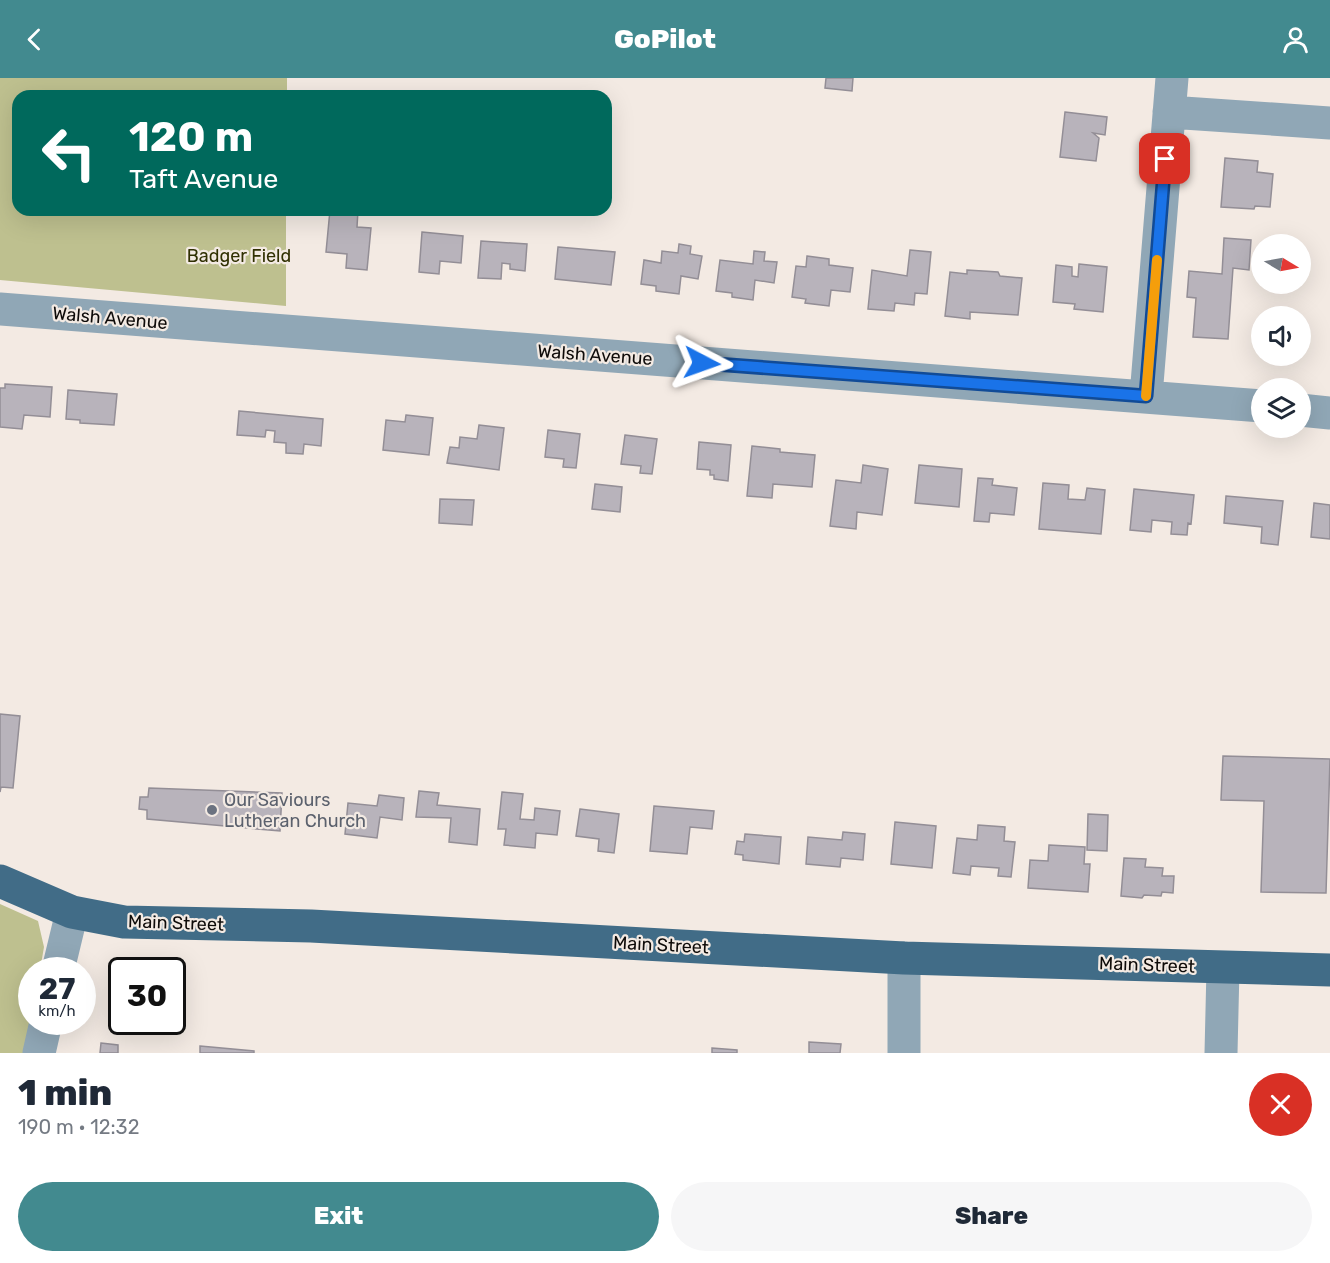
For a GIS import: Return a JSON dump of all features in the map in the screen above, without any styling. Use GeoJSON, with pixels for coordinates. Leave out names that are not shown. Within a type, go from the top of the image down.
{"type":"FeatureCollection","features":[{"type":"Feature","properties":{"kind":"main road","name":"Main Street"},"geometry":{"type":"LineString","coordinates":[[0,881],[72,912],[124,922],[311,926],[904,958],[1330,970]]}},
{"type":"Feature","properties":{"kind":"street"},"geometry":{"type":"LineString","coordinates":[[1146,396],[1172,78]]}},
{"type":"Feature","properties":{"kind":"street"},"geometry":{"type":"LineString","coordinates":[[1169,112],[1330,123]]}},
{"type":"Feature","properties":{"kind":"street","name":"Walsh Avenue"},"geometry":{"type":"LineString","coordinates":[[0,309],[1251,405]]}},
{"type":"Feature","properties":{"kind":"street"},"geometry":{"type":"LineString","coordinates":[[1311,411],[1330,412]]}},
{"type":"Feature","properties":{"kind":"street"},"geometry":{"type":"LineString","coordinates":[[61,957],[72,912]]}},
{"type":"Feature","properties":{"kind":"street"},"geometry":{"type":"LineString","coordinates":[[904,958],[904,1053]]}},
{"type":"Feature","properties":{"kind":"street"},"geometry":{"type":"LineString","coordinates":[[1221,1053],[1223,968]]}},
{"type":"Feature","properties":{"kind":"street"},"geometry":{"type":"LineString","coordinates":[[39,1053],[43,1035]]}},
{"type":"Feature","properties":{"kind":"green space","name":"Badger Field"},"geometry":{"type":"Polygon","coordinates":[[[0,78],[287,78],[287,90],[12,90],[12,216],[286,216],[286,306],[0,280],[0,78]]]}},
{"type":"Feature","properties":{"kind":"green space"},"geometry":{"type":"Polygon","coordinates":[[[0,904],[38,921],[44,947],[42,957],[18,957],[18,1035],[30,1035],[27,1053],[0,1053],[0,904]]]}},
{"type":"Feature","properties":{"kind":"building"},"geometry":{"type":"Polygon","coordinates":[[[826,78],[853,78],[852,91],[825,88],[826,78]]]}},
{"type":"Feature","properties":{"kind":"building"},"geometry":{"type":"Polygon","coordinates":[[[1065,112],[1107,117],[1105,135],[1093,133],[1099,138],[1096,161],[1060,157],[1065,112]]]}},
{"type":"Feature","properties":{"kind":"building"},"geometry":{"type":"Polygon","coordinates":[[[1225,158],[1258,161],[1257,172],[1273,174],[1270,207],[1255,206],[1254,209],[1221,207],[1225,158]]]}},
{"type":"Feature","properties":{"kind":"building"},"geometry":{"type":"Polygon","coordinates":[[[329,216],[358,216],[357,227],[371,228],[367,270],[346,268],[347,254],[326,252],[329,216]]]}},
{"type":"Feature","properties":{"kind":"building"},"geometry":{"type":"Polygon","coordinates":[[[422,232],[463,236],[461,263],[440,261],[439,274],[419,272],[422,232]]]}},
{"type":"Feature","properties":{"kind":"building"},"geometry":{"type":"Polygon","coordinates":[[[1224,238],[1251,240],[1249,270],[1233,268],[1228,339],[1193,337],[1196,298],[1187,297],[1189,271],[1222,274],[1224,238]]]}},
{"type":"Feature","properties":{"kind":"building"},"geometry":{"type":"Polygon","coordinates":[[[481,241],[527,244],[525,271],[510,269],[510,264],[502,263],[501,279],[478,278],[481,241]]]}},
{"type":"Feature","properties":{"kind":"building"},"geometry":{"type":"Polygon","coordinates":[[[679,244],[691,246],[690,254],[702,256],[698,279],[681,276],[679,294],[656,291],[656,286],[641,284],[644,260],[661,263],[662,251],[678,253],[679,244]]]}},
{"type":"Feature","properties":{"kind":"building"},"geometry":{"type":"Polygon","coordinates":[[[558,247],[615,252],[611,285],[555,279],[558,247]]]}},
{"type":"Feature","properties":{"kind":"building"},"geometry":{"type":"Polygon","coordinates":[[[910,250],[931,252],[927,294],[915,293],[914,305],[895,303],[894,311],[868,309],[872,270],[907,276],[910,250]]]}},
{"type":"Feature","properties":{"kind":"building"},"geometry":{"type":"Polygon","coordinates":[[[754,251],[765,252],[764,261],[777,262],[774,283],[755,280],[753,300],[732,297],[732,293],[716,291],[720,260],[753,264],[754,251]]]}},
{"type":"Feature","properties":{"kind":"building"},"geometry":{"type":"Polygon","coordinates":[[[807,256],[829,259],[829,265],[853,268],[850,292],[831,290],[829,306],[805,303],[806,299],[792,297],[796,266],[806,267],[807,256]]]}},
{"type":"Feature","properties":{"kind":"building"},"geometry":{"type":"Polygon","coordinates":[[[1079,264],[1107,267],[1103,312],[1074,309],[1075,304],[1053,302],[1056,265],[1072,267],[1072,276],[1078,277],[1079,264]]]}},
{"type":"Feature","properties":{"kind":"building"},"geometry":{"type":"Polygon","coordinates":[[[967,270],[998,272],[1000,276],[1022,278],[1018,315],[970,312],[970,319],[945,316],[950,272],[967,274],[967,270]]]}},
{"type":"Feature","properties":{"kind":"building"},"geometry":{"type":"Polygon","coordinates":[[[5,384],[52,387],[50,417],[24,415],[22,429],[0,427],[0,388],[5,388],[5,384]]]}},
{"type":"Feature","properties":{"kind":"building"},"geometry":{"type":"Polygon","coordinates":[[[68,390],[117,394],[114,425],[80,423],[80,420],[66,419],[68,390]]]}},
{"type":"Feature","properties":{"kind":"building"},"geometry":{"type":"Polygon","coordinates":[[[239,411],[323,419],[321,446],[304,444],[303,454],[286,453],[286,443],[274,442],[275,431],[266,430],[265,437],[237,435],[239,411]]]}},
{"type":"Feature","properties":{"kind":"building"},"geometry":{"type":"Polygon","coordinates":[[[406,415],[433,418],[429,455],[383,450],[386,420],[405,422],[406,415]]]}},
{"type":"Feature","properties":{"kind":"building"},"geometry":{"type":"Polygon","coordinates":[[[479,425],[504,428],[499,470],[447,463],[450,447],[459,448],[460,437],[477,439],[479,425]]]}},
{"type":"Feature","properties":{"kind":"building"},"geometry":{"type":"Polygon","coordinates":[[[548,430],[580,434],[576,468],[563,467],[564,459],[545,457],[548,430]]]}},
{"type":"Feature","properties":{"kind":"building"},"geometry":{"type":"Polygon","coordinates":[[[625,435],[657,439],[652,474],[640,473],[641,466],[621,464],[625,435]]]}},
{"type":"Feature","properties":{"kind":"building"},"geometry":{"type":"Polygon","coordinates":[[[699,442],[731,445],[728,481],[714,479],[714,475],[710,475],[710,470],[697,469],[699,442]]]}},
{"type":"Feature","properties":{"kind":"building"},"geometry":{"type":"Polygon","coordinates":[[[752,446],[780,449],[780,452],[815,455],[812,487],[773,484],[772,498],[747,496],[752,446]]]}},
{"type":"Feature","properties":{"kind":"building"},"geometry":{"type":"Polygon","coordinates":[[[863,465],[888,469],[882,515],[857,512],[856,529],[830,526],[836,480],[861,483],[863,465]]]}},
{"type":"Feature","properties":{"kind":"building"},"geometry":{"type":"Polygon","coordinates":[[[919,465],[962,469],[959,507],[915,503],[919,465]]]}},
{"type":"Feature","properties":{"kind":"building"},"geometry":{"type":"Polygon","coordinates":[[[978,478],[993,479],[992,485],[1017,488],[1014,515],[990,513],[989,522],[974,521],[978,478]]]}},
{"type":"Feature","properties":{"kind":"building"},"geometry":{"type":"Polygon","coordinates":[[[1043,483],[1069,485],[1068,499],[1085,500],[1087,488],[1105,490],[1101,534],[1039,529],[1043,483]]]}},
{"type":"Feature","properties":{"kind":"building"},"geometry":{"type":"Polygon","coordinates":[[[595,484],[622,487],[620,512],[592,509],[595,484]]]}},
{"type":"Feature","properties":{"kind":"building"},"geometry":{"type":"Polygon","coordinates":[[[1134,489],[1194,495],[1191,524],[1188,523],[1187,535],[1171,534],[1172,522],[1152,520],[1151,532],[1130,530],[1134,489]]]}},
{"type":"Feature","properties":{"kind":"building"},"geometry":{"type":"Polygon","coordinates":[[[1226,496],[1283,501],[1278,545],[1261,543],[1262,527],[1224,523],[1226,496]]]}},
{"type":"Feature","properties":{"kind":"building"},"geometry":{"type":"Polygon","coordinates":[[[440,499],[474,500],[472,525],[439,523],[440,499]]]}},
{"type":"Feature","properties":{"kind":"building"},"geometry":{"type":"Polygon","coordinates":[[[1314,503],[1330,505],[1330,539],[1311,537],[1314,503]]]}},
{"type":"Feature","properties":{"kind":"building"},"geometry":{"type":"Polygon","coordinates":[[[0,714],[20,716],[13,788],[1,787],[0,792],[0,714]]]}},
{"type":"Feature","properties":{"kind":"building"},"geometry":{"type":"Polygon","coordinates":[[[1223,756],[1330,759],[1326,893],[1261,892],[1264,801],[1221,800],[1223,756]]]}},
{"type":"Feature","properties":{"kind":"building","name":"Our Saviours Lutheran Church"},"geometry":{"type":"Polygon","coordinates":[[[149,788],[282,793],[280,831],[147,819],[147,810],[139,809],[140,797],[148,797],[149,788]]]}},
{"type":"Feature","properties":{"kind":"building"},"geometry":{"type":"Polygon","coordinates":[[[419,791],[439,793],[437,805],[480,809],[477,845],[449,842],[451,818],[416,817],[419,791]]]}},
{"type":"Feature","properties":{"kind":"building"},"geometry":{"type":"Polygon","coordinates":[[[502,792],[523,794],[520,819],[534,820],[535,808],[560,811],[557,835],[536,833],[535,848],[504,845],[506,829],[498,829],[502,792]]]}},
{"type":"Feature","properties":{"kind":"building"},"geometry":{"type":"Polygon","coordinates":[[[379,795],[404,798],[402,820],[380,817],[377,838],[345,834],[348,803],[377,806],[379,795]]]}},
{"type":"Feature","properties":{"kind":"building"},"geometry":{"type":"Polygon","coordinates":[[[654,806],[714,811],[712,829],[690,827],[687,854],[650,851],[654,806]]]}},
{"type":"Feature","properties":{"kind":"building"},"geometry":{"type":"Polygon","coordinates":[[[580,809],[619,814],[614,853],[598,851],[599,839],[576,836],[580,809]]]}},
{"type":"Feature","properties":{"kind":"building"},"geometry":{"type":"Polygon","coordinates":[[[1088,814],[1108,815],[1107,851],[1087,850],[1088,814]]]}},
{"type":"Feature","properties":{"kind":"building"},"geometry":{"type":"Polygon","coordinates":[[[895,822],[936,826],[932,868],[891,864],[895,822]]]}},
{"type":"Feature","properties":{"kind":"building"},"geometry":{"type":"Polygon","coordinates":[[[978,825],[1005,827],[1004,841],[1015,842],[1011,877],[998,876],[999,868],[971,866],[970,875],[953,873],[957,838],[977,840],[978,825]]]}},
{"type":"Feature","properties":{"kind":"building"},"geometry":{"type":"Polygon","coordinates":[[[843,832],[865,834],[863,860],[841,858],[840,867],[806,864],[808,837],[842,840],[843,832]]]}},
{"type":"Feature","properties":{"kind":"building"},"geometry":{"type":"Polygon","coordinates":[[[745,834],[781,837],[779,864],[743,860],[743,855],[735,854],[737,841],[744,842],[745,834]]]}},
{"type":"Feature","properties":{"kind":"building"},"geometry":{"type":"Polygon","coordinates":[[[1049,845],[1085,847],[1084,864],[1090,864],[1088,892],[1028,888],[1030,860],[1048,861],[1049,845]]]}},
{"type":"Feature","properties":{"kind":"building"},"geometry":{"type":"Polygon","coordinates":[[[1124,858],[1146,859],[1145,867],[1163,868],[1162,876],[1174,876],[1173,893],[1162,892],[1161,896],[1144,895],[1142,898],[1121,896],[1124,858]]]}},
{"type":"Feature","properties":{"kind":"building"},"geometry":{"type":"Polygon","coordinates":[[[809,1042],[841,1044],[840,1053],[809,1053],[809,1042]]]}},
{"type":"Feature","properties":{"kind":"building"},"geometry":{"type":"Polygon","coordinates":[[[101,1043],[118,1045],[118,1053],[100,1053],[101,1043]]]}},
{"type":"Feature","properties":{"kind":"building"},"geometry":{"type":"Polygon","coordinates":[[[200,1046],[254,1051],[254,1053],[200,1053],[200,1046]]]}},
{"type":"Feature","properties":{"kind":"building"},"geometry":{"type":"Polygon","coordinates":[[[712,1048],[737,1050],[737,1053],[712,1053],[712,1048]]]}},
{"type":"Feature","properties":{"kind":"slow traffic"},"geometry":{"type":"LineString","coordinates":[[1146,396],[1157,260]]}},
{"type":"Feature","properties":{"kind":"place","name":"Our Saviours Lutheran Church"},"geometry":{"type":"Point","coordinates":[212,810]}},
{"type":"Feature","properties":{"kind":"route"},"geometry":{"type":"LineString","coordinates":[[702,363],[1146,396],[1165,159]]}}]}
